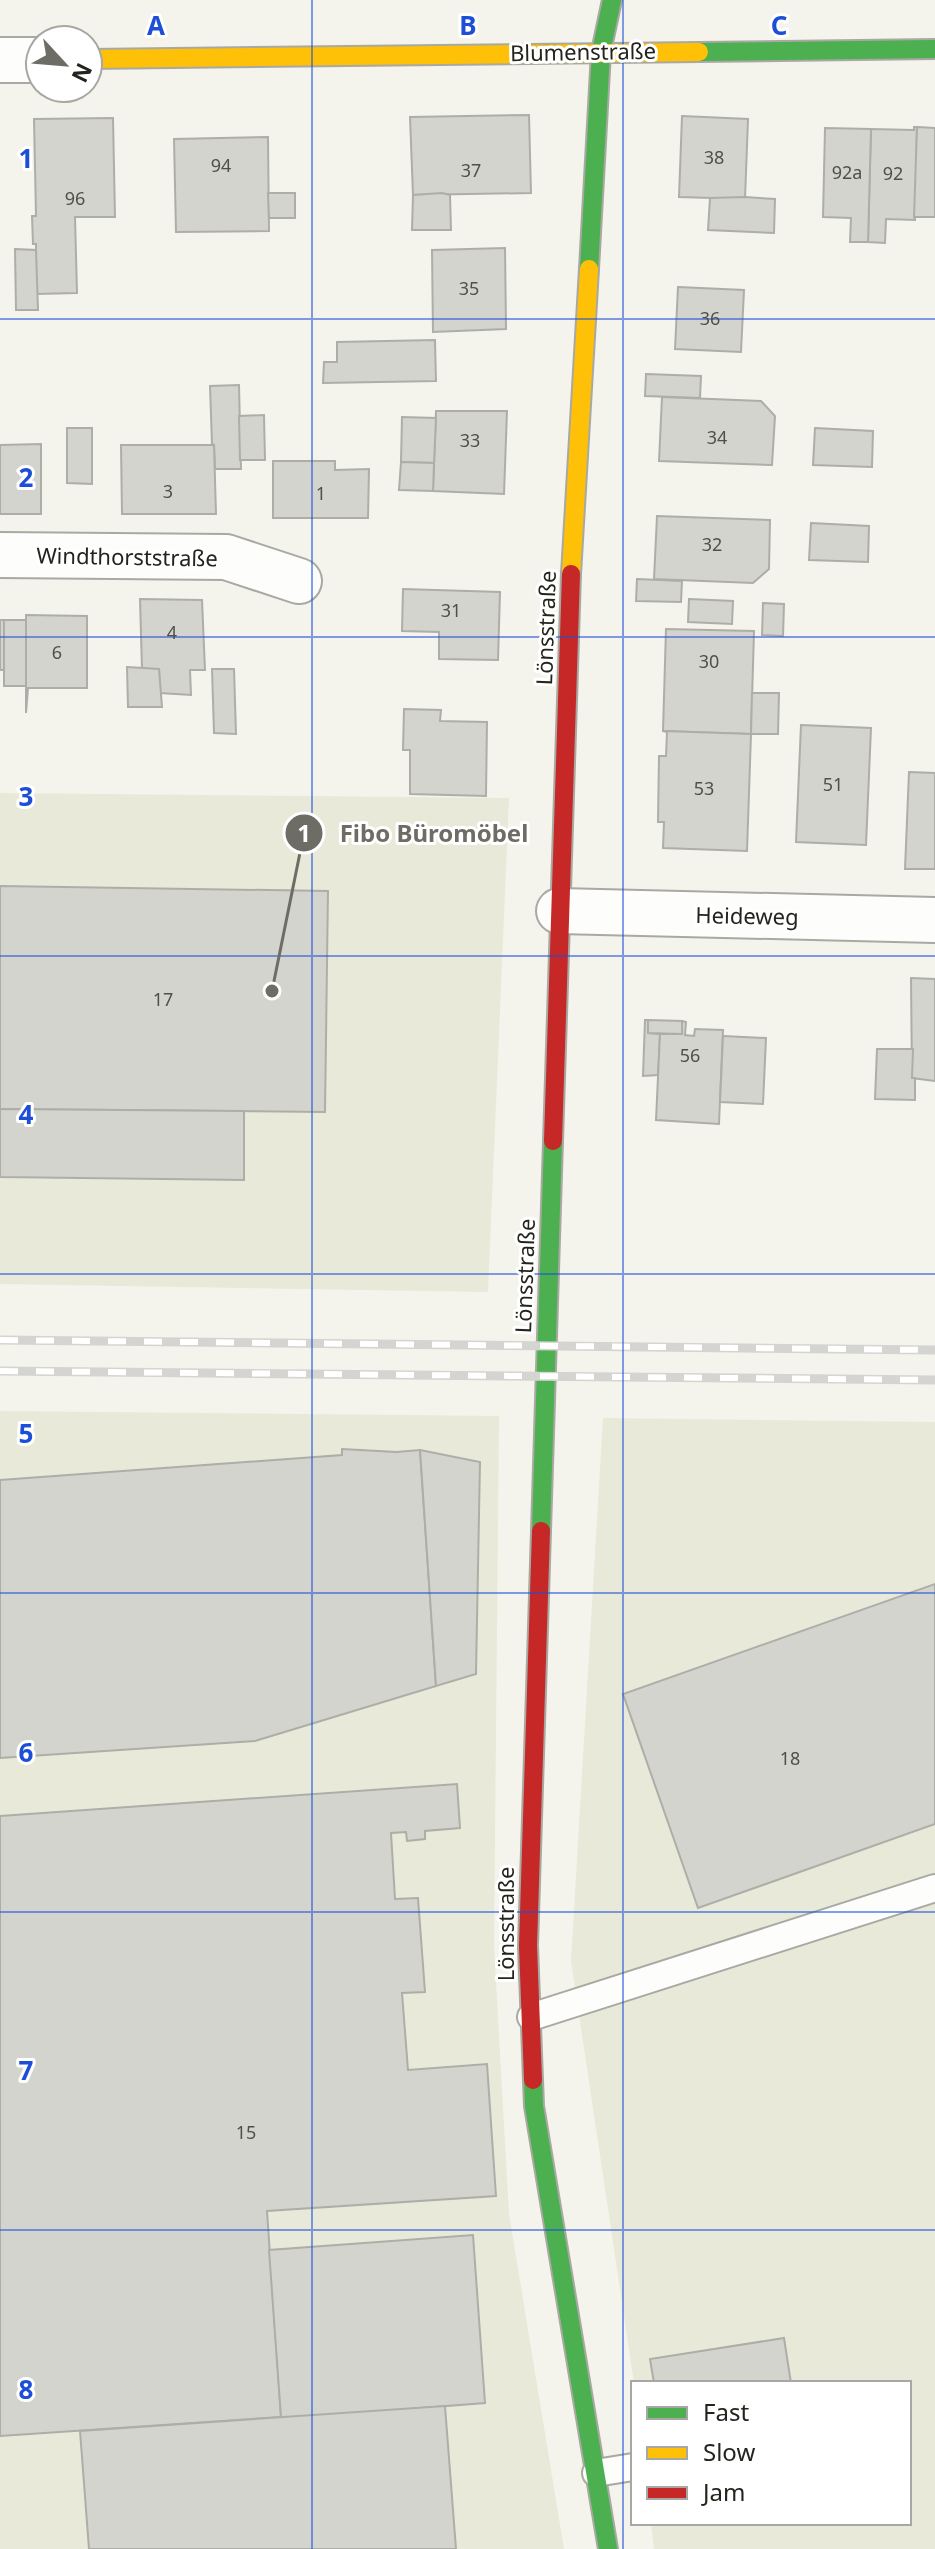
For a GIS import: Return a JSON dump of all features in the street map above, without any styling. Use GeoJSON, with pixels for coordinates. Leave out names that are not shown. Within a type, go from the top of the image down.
{"type":"FeatureCollection","features":[{"type":"Feature","properties":{"kind":"street","name":"Lönsstraße"},"geometry":{"type":"LineString","coordinates":[[608,2549],[534,2106],[529,1931],[572,556],[601,52],[612,0]]}},
{"type":"Feature","properties":{"kind":"street","name":"Blumenstraße"},"geometry":{"type":"LineString","coordinates":[[104,59],[935,49]]}},
{"type":"Feature","properties":{"kind":"street"},"geometry":{"type":"LineString","coordinates":[[0,60],[24,60]]}},
{"type":"Feature","properties":{"kind":"street","name":"Windthorststraße"},"geometry":{"type":"LineString","coordinates":[[0,555],[226,557],[299,581]]}},
{"type":"Feature","properties":{"kind":"street","name":"Heideweg"},"geometry":{"type":"LineString","coordinates":[[559,911],[935,920]]}},
{"type":"Feature","properties":{"kind":"lane"},"geometry":{"type":"LineString","coordinates":[[531,2017],[935,1888]]}},
{"type":"Feature","properties":{"kind":"lane"},"geometry":{"type":"LineString","coordinates":[[596,2473],[631,2467]]}},
{"type":"Feature","properties":{"kind":"shaded area"},"geometry":{"type":"Polygon","coordinates":[[[0,793],[509,798],[488,1292],[0,1284],[0,793]]]}},
{"type":"Feature","properties":{"kind":"shaded area"},"geometry":{"type":"Polygon","coordinates":[[[0,1411],[499,1416],[494,1946],[509,2214],[564,2549],[0,2549],[0,1411]]]}},
{"type":"Feature","properties":{"kind":"shaded area"},"geometry":{"type":"Polygon","coordinates":[[[603,1418],[935,1422],[935,2549],[654,2549],[651,2525],[911,2525],[911,2381],[634,2381],[571,1961],[603,1418]]]}},
{"type":"Feature","properties":{"kind":"building"},"geometry":{"type":"Polygon","coordinates":[[[529,115],[531,193],[413,195],[410,117],[529,115]]]}},
{"type":"Feature","properties":{"kind":"building"},"geometry":{"type":"Polygon","coordinates":[[[682,116],[748,119],[745,199],[679,197],[682,116]]]}},
{"type":"Feature","properties":{"kind":"building"},"geometry":{"type":"Polygon","coordinates":[[[113,118],[115,217],[75,217],[77,293],[36,294],[36,244],[33,244],[32,216],[36,216],[34,119],[113,118]]]}},
{"type":"Feature","properties":{"kind":"building"},"geometry":{"type":"Polygon","coordinates":[[[917,127],[915,220],[886,219],[885,243],[868,242],[871,129],[914,130],[917,127]]]}},
{"type":"Feature","properties":{"kind":"building"},"geometry":{"type":"Polygon","coordinates":[[[917,127],[935,128],[935,217],[914,217],[917,127]]]}},
{"type":"Feature","properties":{"kind":"building"},"geometry":{"type":"Polygon","coordinates":[[[825,128],[871,129],[868,242],[850,242],[851,218],[823,217],[825,128]]]}},
{"type":"Feature","properties":{"kind":"building"},"geometry":{"type":"Polygon","coordinates":[[[268,137],[269,231],[176,232],[174,139],[268,137]]]}},
{"type":"Feature","properties":{"kind":"building"},"geometry":{"type":"Polygon","coordinates":[[[268,193],[295,193],[295,218],[269,218],[268,193]]]}},
{"type":"Feature","properties":{"kind":"building"},"geometry":{"type":"Polygon","coordinates":[[[413,195],[450,195],[451,230],[412,230],[413,195]]]}},
{"type":"Feature","properties":{"kind":"building"},"geometry":{"type":"Polygon","coordinates":[[[710,198],[775,199],[774,233],[708,230],[710,198]]]}},
{"type":"Feature","properties":{"kind":"building"},"geometry":{"type":"Polygon","coordinates":[[[505,248],[506,329],[433,332],[432,250],[505,248]]]}},
{"type":"Feature","properties":{"kind":"building"},"geometry":{"type":"Polygon","coordinates":[[[15,249],[36,250],[38,310],[16,310],[15,249]]]}},
{"type":"Feature","properties":{"kind":"building"},"geometry":{"type":"Polygon","coordinates":[[[678,287],[744,290],[741,352],[675,349],[678,287]]]}},
{"type":"Feature","properties":{"kind":"building"},"geometry":{"type":"Polygon","coordinates":[[[435,340],[436,381],[323,383],[324,362],[337,362],[337,342],[435,340]]]}},
{"type":"Feature","properties":{"kind":"building"},"geometry":{"type":"Polygon","coordinates":[[[646,374],[701,376],[700,398],[645,396],[646,374]]]}},
{"type":"Feature","properties":{"kind":"building"},"geometry":{"type":"Polygon","coordinates":[[[239,385],[241,469],[215,469],[210,386],[239,385]]]}},
{"type":"Feature","properties":{"kind":"building"},"geometry":{"type":"Polygon","coordinates":[[[662,397],[761,401],[775,416],[772,465],[659,461],[662,397]]]}},
{"type":"Feature","properties":{"kind":"building"},"geometry":{"type":"Polygon","coordinates":[[[436,411],[507,411],[504,494],[433,491],[436,411]]]}},
{"type":"Feature","properties":{"kind":"building"},"geometry":{"type":"Polygon","coordinates":[[[264,415],[265,460],[240,460],[239,416],[264,415]]]}},
{"type":"Feature","properties":{"kind":"building"},"geometry":{"type":"Polygon","coordinates":[[[402,417],[436,418],[434,463],[401,462],[402,417]]]}},
{"type":"Feature","properties":{"kind":"building"},"geometry":{"type":"Polygon","coordinates":[[[67,428],[92,428],[92,484],[67,483],[67,428]]]}},
{"type":"Feature","properties":{"kind":"building"},"geometry":{"type":"Polygon","coordinates":[[[815,428],[873,431],[872,467],[813,465],[815,428]]]}},
{"type":"Feature","properties":{"kind":"building"},"geometry":{"type":"Polygon","coordinates":[[[41,444],[41,514],[0,514],[0,445],[41,444]]]}},
{"type":"Feature","properties":{"kind":"building"},"geometry":{"type":"Polygon","coordinates":[[[121,445],[214,445],[216,514],[122,514],[121,445]]]}},
{"type":"Feature","properties":{"kind":"building"},"geometry":{"type":"Polygon","coordinates":[[[273,461],[335,461],[335,470],[369,469],[368,518],[273,518],[273,461]]]}},
{"type":"Feature","properties":{"kind":"building"},"geometry":{"type":"Polygon","coordinates":[[[401,462],[434,463],[433,491],[399,490],[401,462]]]}},
{"type":"Feature","properties":{"kind":"building"},"geometry":{"type":"Polygon","coordinates":[[[657,516],[770,520],[769,569],[753,583],[654,579],[657,516]]]}},
{"type":"Feature","properties":{"kind":"building"},"geometry":{"type":"Polygon","coordinates":[[[811,523],[869,526],[868,562],[809,560],[811,523]]]}},
{"type":"Feature","properties":{"kind":"building"},"geometry":{"type":"Polygon","coordinates":[[[637,579],[682,581],[681,602],[636,601],[637,579]]]}},
{"type":"Feature","properties":{"kind":"building"},"geometry":{"type":"Polygon","coordinates":[[[403,589],[500,592],[498,660],[439,659],[439,632],[402,631],[403,589]]]}},
{"type":"Feature","properties":{"kind":"building"},"geometry":{"type":"Polygon","coordinates":[[[140,599],[202,600],[205,670],[190,670],[191,695],[160,693],[159,669],[142,669],[140,599]]]}},
{"type":"Feature","properties":{"kind":"building"},"geometry":{"type":"Polygon","coordinates":[[[689,599],[733,601],[732,624],[688,622],[689,599]]]}},
{"type":"Feature","properties":{"kind":"building"},"geometry":{"type":"Polygon","coordinates":[[[763,603],[784,604],[783,636],[762,635],[763,603]]]}},
{"type":"Feature","properties":{"kind":"building"},"geometry":{"type":"Polygon","coordinates":[[[26,615],[87,616],[87,688],[28,688],[26,713],[26,615]]]}},
{"type":"Feature","properties":{"kind":"building"},"geometry":{"type":"Polygon","coordinates":[[[0,620],[4,620],[4,670],[0,670],[0,620]]]}},
{"type":"Feature","properties":{"kind":"building"},"geometry":{"type":"Polygon","coordinates":[[[4,620],[26,620],[26,686],[4,686],[4,620]]]}},
{"type":"Feature","properties":{"kind":"building"},"geometry":{"type":"Polygon","coordinates":[[[666,629],[754,631],[751,734],[663,731],[666,629]]]}},
{"type":"Feature","properties":{"kind":"building"},"geometry":{"type":"Polygon","coordinates":[[[127,667],[159,669],[162,707],[128,707],[127,667]]]}},
{"type":"Feature","properties":{"kind":"building"},"geometry":{"type":"Polygon","coordinates":[[[212,669],[234,669],[236,734],[214,733],[212,669]]]}},
{"type":"Feature","properties":{"kind":"building"},"geometry":{"type":"Polygon","coordinates":[[[752,693],[779,693],[778,734],[751,734],[752,693]]]}},
{"type":"Feature","properties":{"kind":"building"},"geometry":{"type":"Polygon","coordinates":[[[404,709],[441,710],[440,721],[487,722],[486,796],[410,794],[410,750],[403,750],[404,709]]]}},
{"type":"Feature","properties":{"kind":"building"},"geometry":{"type":"Polygon","coordinates":[[[801,725],[871,728],[866,845],[796,842],[801,725]]]}},
{"type":"Feature","properties":{"kind":"building"},"geometry":{"type":"Polygon","coordinates":[[[663,731],[751,734],[747,851],[663,848],[664,822],[658,822],[659,756],[666,756],[667,732],[663,731]]]}},
{"type":"Feature","properties":{"kind":"building"},"geometry":{"type":"Polygon","coordinates":[[[909,772],[935,773],[935,869],[905,869],[909,772]]]}},
{"type":"Feature","properties":{"kind":"building"},"geometry":{"type":"Polygon","coordinates":[[[0,886],[328,891],[325,1112],[0,1109],[0,886]]]}},
{"type":"Feature","properties":{"kind":"building"},"geometry":{"type":"Polygon","coordinates":[[[911,978],[935,979],[935,1081],[912,1078],[911,978]]]}},
{"type":"Feature","properties":{"kind":"building"},"geometry":{"type":"Polygon","coordinates":[[[645,1020],[648,1020],[648,1033],[660,1034],[658,1075],[643,1076],[645,1020]]]}},
{"type":"Feature","properties":{"kind":"building"},"geometry":{"type":"Polygon","coordinates":[[[648,1020],[682,1021],[682,1034],[648,1033],[648,1020]]]}},
{"type":"Feature","properties":{"kind":"building"},"geometry":{"type":"Polygon","coordinates":[[[682,1021],[686,1022],[685,1035],[694,1036],[695,1029],[723,1030],[719,1124],[656,1120],[660,1034],[682,1034],[682,1021]]]}},
{"type":"Feature","properties":{"kind":"building"},"geometry":{"type":"Polygon","coordinates":[[[723,1036],[766,1038],[763,1104],[720,1102],[723,1036]]]}},
{"type":"Feature","properties":{"kind":"building"},"geometry":{"type":"Polygon","coordinates":[[[877,1049],[913,1049],[915,1100],[875,1099],[877,1049]]]}},
{"type":"Feature","properties":{"kind":"building"},"geometry":{"type":"Polygon","coordinates":[[[0,1109],[244,1111],[244,1180],[0,1177],[0,1109]]]}},
{"type":"Feature","properties":{"kind":"building"},"geometry":{"type":"Polygon","coordinates":[[[342,1449],[420,1450],[436,1686],[255,1741],[0,1758],[0,1480],[342,1455],[342,1449]]]}},
{"type":"Feature","properties":{"kind":"building"},"geometry":{"type":"Polygon","coordinates":[[[420,1450],[480,1462],[476,1674],[436,1686],[420,1450]]]}},
{"type":"Feature","properties":{"kind":"building"},"geometry":{"type":"Polygon","coordinates":[[[935,1584],[935,1824],[698,1908],[623,1694],[935,1584]]]}},
{"type":"Feature","properties":{"kind":"building"},"geometry":{"type":"Polygon","coordinates":[[[457,1784],[460,1828],[425,1831],[425,1839],[407,1841],[406,1832],[391,1833],[395,1899],[418,1898],[425,1992],[402,1993],[408,2070],[487,2064],[496,2196],[267,2211],[281,2417],[0,2436],[0,1816],[457,1784]]]}},
{"type":"Feature","properties":{"kind":"building"},"geometry":{"type":"Polygon","coordinates":[[[473,2235],[485,2403],[279,2419],[269,2250],[473,2235]]]}},
{"type":"Feature","properties":{"kind":"building"},"geometry":{"type":"Polygon","coordinates":[[[784,2338],[791,2381],[654,2381],[650,2359],[784,2338]]]}},
{"type":"Feature","properties":{"kind":"building"},"geometry":{"type":"Polygon","coordinates":[[[445,2406],[456,2549],[89,2549],[80,2431],[445,2406]]]}},
{"type":"Feature","properties":{"kind":"railway"},"geometry":{"type":"LineString","coordinates":[[0,1340],[935,1350]]}},
{"type":"Feature","properties":{"kind":"railway"},"geometry":{"type":"LineString","coordinates":[[0,1371],[935,1380]]}},
{"type":"Feature","properties":{"kind":"traffic: fast"},"geometry":{"type":"LineString","coordinates":[[589,269],[601,52],[612,0]]}},
{"type":"Feature","properties":{"kind":"traffic: fast"},"geometry":{"type":"LineString","coordinates":[[699,52],[935,49]]}},
{"type":"Feature","properties":{"kind":"traffic: fast"},"geometry":{"type":"LineString","coordinates":[[541,1531],[553,1141]]}},
{"type":"Feature","properties":{"kind":"traffic: fast"},"geometry":{"type":"LineString","coordinates":[[533,2080],[534,2106],[608,2549]]}},
{"type":"Feature","properties":{"kind":"traffic: slow"},"geometry":{"type":"LineString","coordinates":[[104,59],[699,52]]}},
{"type":"Feature","properties":{"kind":"traffic: slow"},"geometry":{"type":"LineString","coordinates":[[571,574],[589,269]]}},
{"type":"Feature","properties":{"kind":"traffic: jam"},"geometry":{"type":"LineString","coordinates":[[553,1141],[571,574]]}},
{"type":"Feature","properties":{"kind":"traffic: jam"},"geometry":{"type":"LineString","coordinates":[[533,2080],[528,1946],[541,1531]]}},
{"type":"Feature","properties":{"kind":"place","name":"Fibo Büromöbel"},"geometry":{"type":"Point","coordinates":[272,991]}}]}
